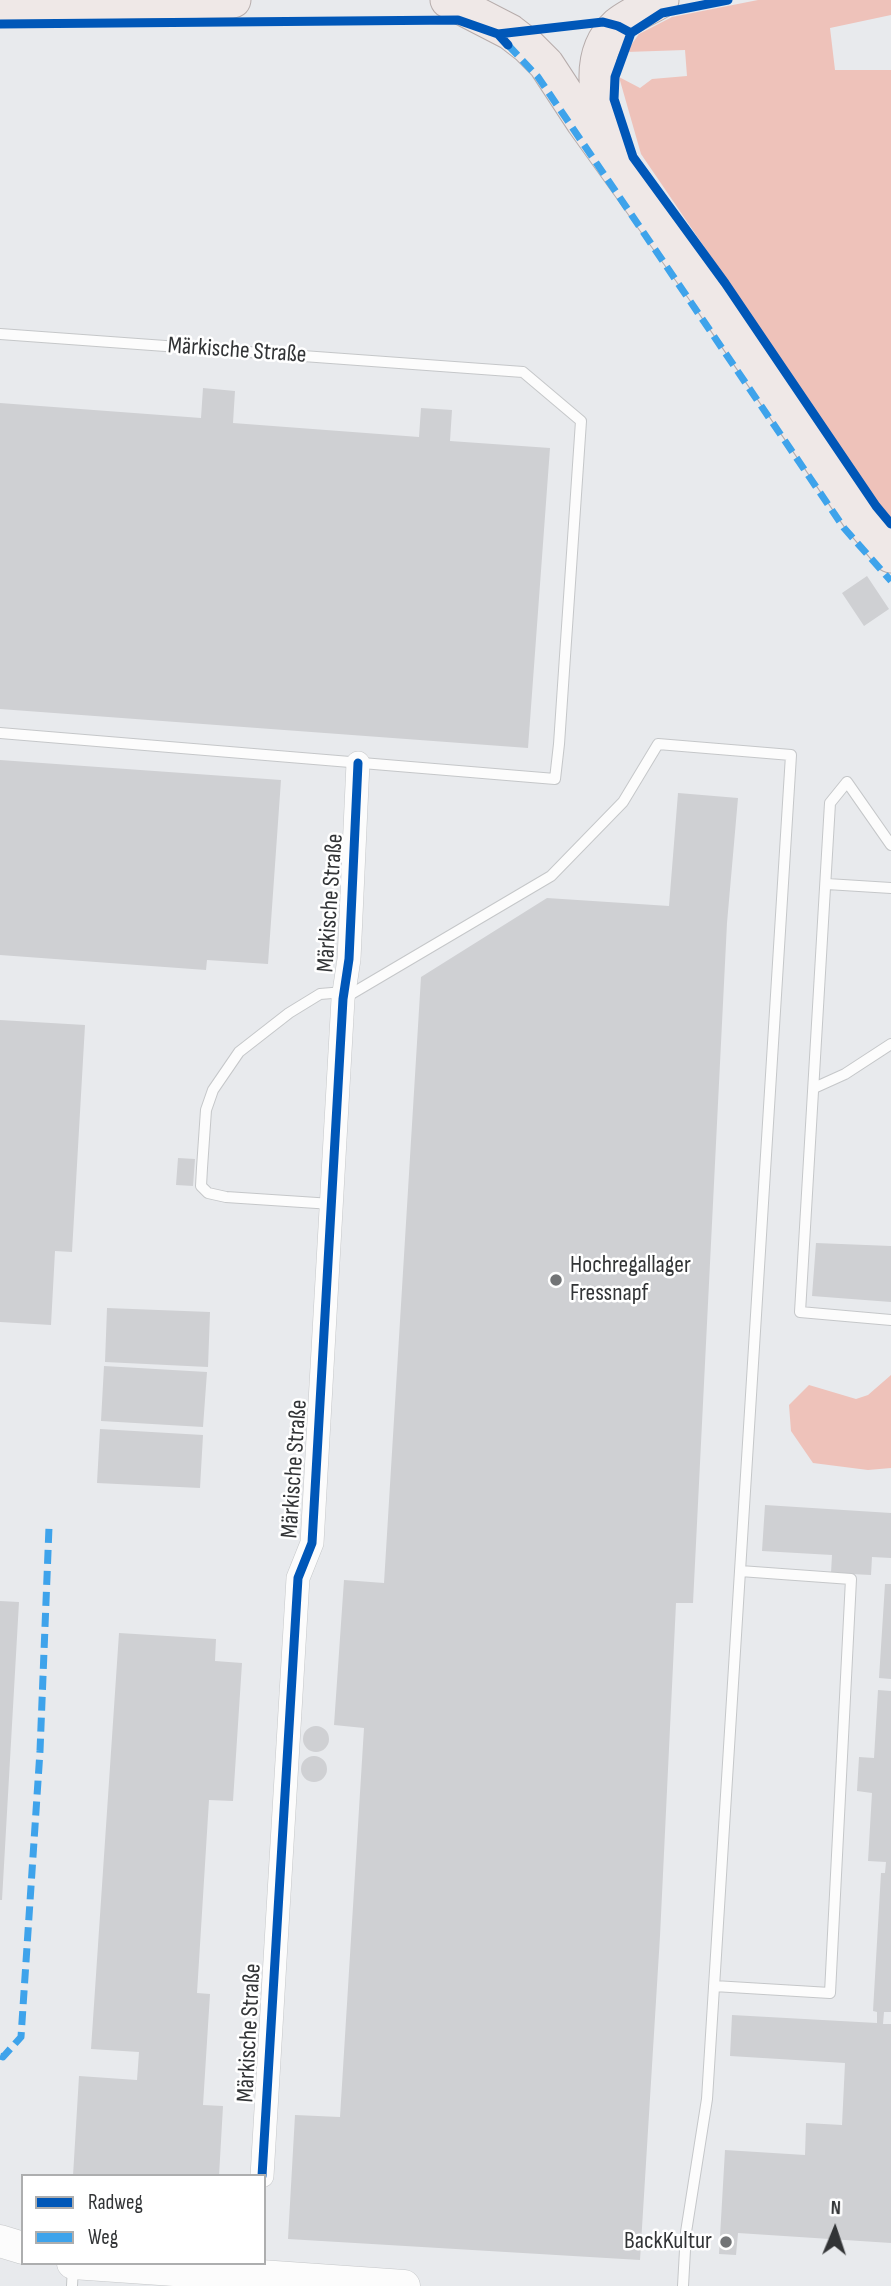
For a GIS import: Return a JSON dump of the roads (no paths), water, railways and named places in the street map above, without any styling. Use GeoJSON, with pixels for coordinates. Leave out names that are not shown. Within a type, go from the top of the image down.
{"type":"FeatureCollection","features":[{"type":"Feature","properties":{"kind":"main road"},"geometry":{"type":"LineString","coordinates":[[8,2],[233,0]]}},
{"type":"Feature","properties":{"kind":"main road"},"geometry":{"type":"LineString","coordinates":[[448,0],[510,32],[547,64],[584,122],[714,303],[860,518],[891,555]]}},
{"type":"Feature","properties":{"kind":"main road"},"geometry":{"type":"LineString","coordinates":[[616,165],[597,97],[597,69],[604,45],[618,26],[662,0]]}},
{"type":"Feature","properties":{"kind":"street","name":"Märkische Straße"},"geometry":{"type":"LineString","coordinates":[[262,2174],[298,1578],[312,1543],[344,995],[349,959],[358,762]]}},
{"type":"Feature","properties":{"kind":"street"},"geometry":{"type":"LineString","coordinates":[[0,2241],[21,2247]]}},
{"type":"Feature","properties":{"kind":"street"},"geometry":{"type":"LineString","coordinates":[[82,2265],[107,2271],[258,2270],[404,2286]]}},
{"type":"Feature","properties":{"kind":"lane","name":"Märkische Straße"},"geometry":{"type":"LineString","coordinates":[[0,334],[523,372],[581,421],[555,779],[358,762]]}},
{"type":"Feature","properties":{"kind":"lane"},"geometry":{"type":"LineString","coordinates":[[0,733],[358,762]]}},
{"type":"Feature","properties":{"kind":"lane"},"geometry":{"type":"LineString","coordinates":[[332,1204],[226,1197],[208,1193],[201,1186],[206,1110],[213,1090],[239,1052],[289,1013],[320,994],[344,995],[551,876],[623,803],[658,744],[791,755],[707,2099],[686,2232],[683,2286]]}},
{"type":"Feature","properties":{"kind":"lane"},"geometry":{"type":"LineString","coordinates":[[891,845],[847,782],[830,803],[800,1312],[891,1320]]}},
{"type":"Feature","properties":{"kind":"lane"},"geometry":{"type":"LineString","coordinates":[[827,884],[891,888]]}},
{"type":"Feature","properties":{"kind":"lane"},"geometry":{"type":"LineString","coordinates":[[814,1088],[845,1074],[891,1044]]}},
{"type":"Feature","properties":{"kind":"lane"},"geometry":{"type":"LineString","coordinates":[[714,1986],[830,1993],[851,1579],[740,1571]]}},
{"type":"Feature","properties":{"kind":"lane"},"geometry":{"type":"LineString","coordinates":[[72,2286],[73,2265]]}},
{"type":"Feature","properties":{"kind":"place","name":"Hochregallager Fressnapf"},"geometry":{"type":"Point","coordinates":[556,1280]}},
{"type":"Feature","properties":{"kind":"place","name":"BackKultur"},"geometry":{"type":"Point","coordinates":[726,2242]}}]}
